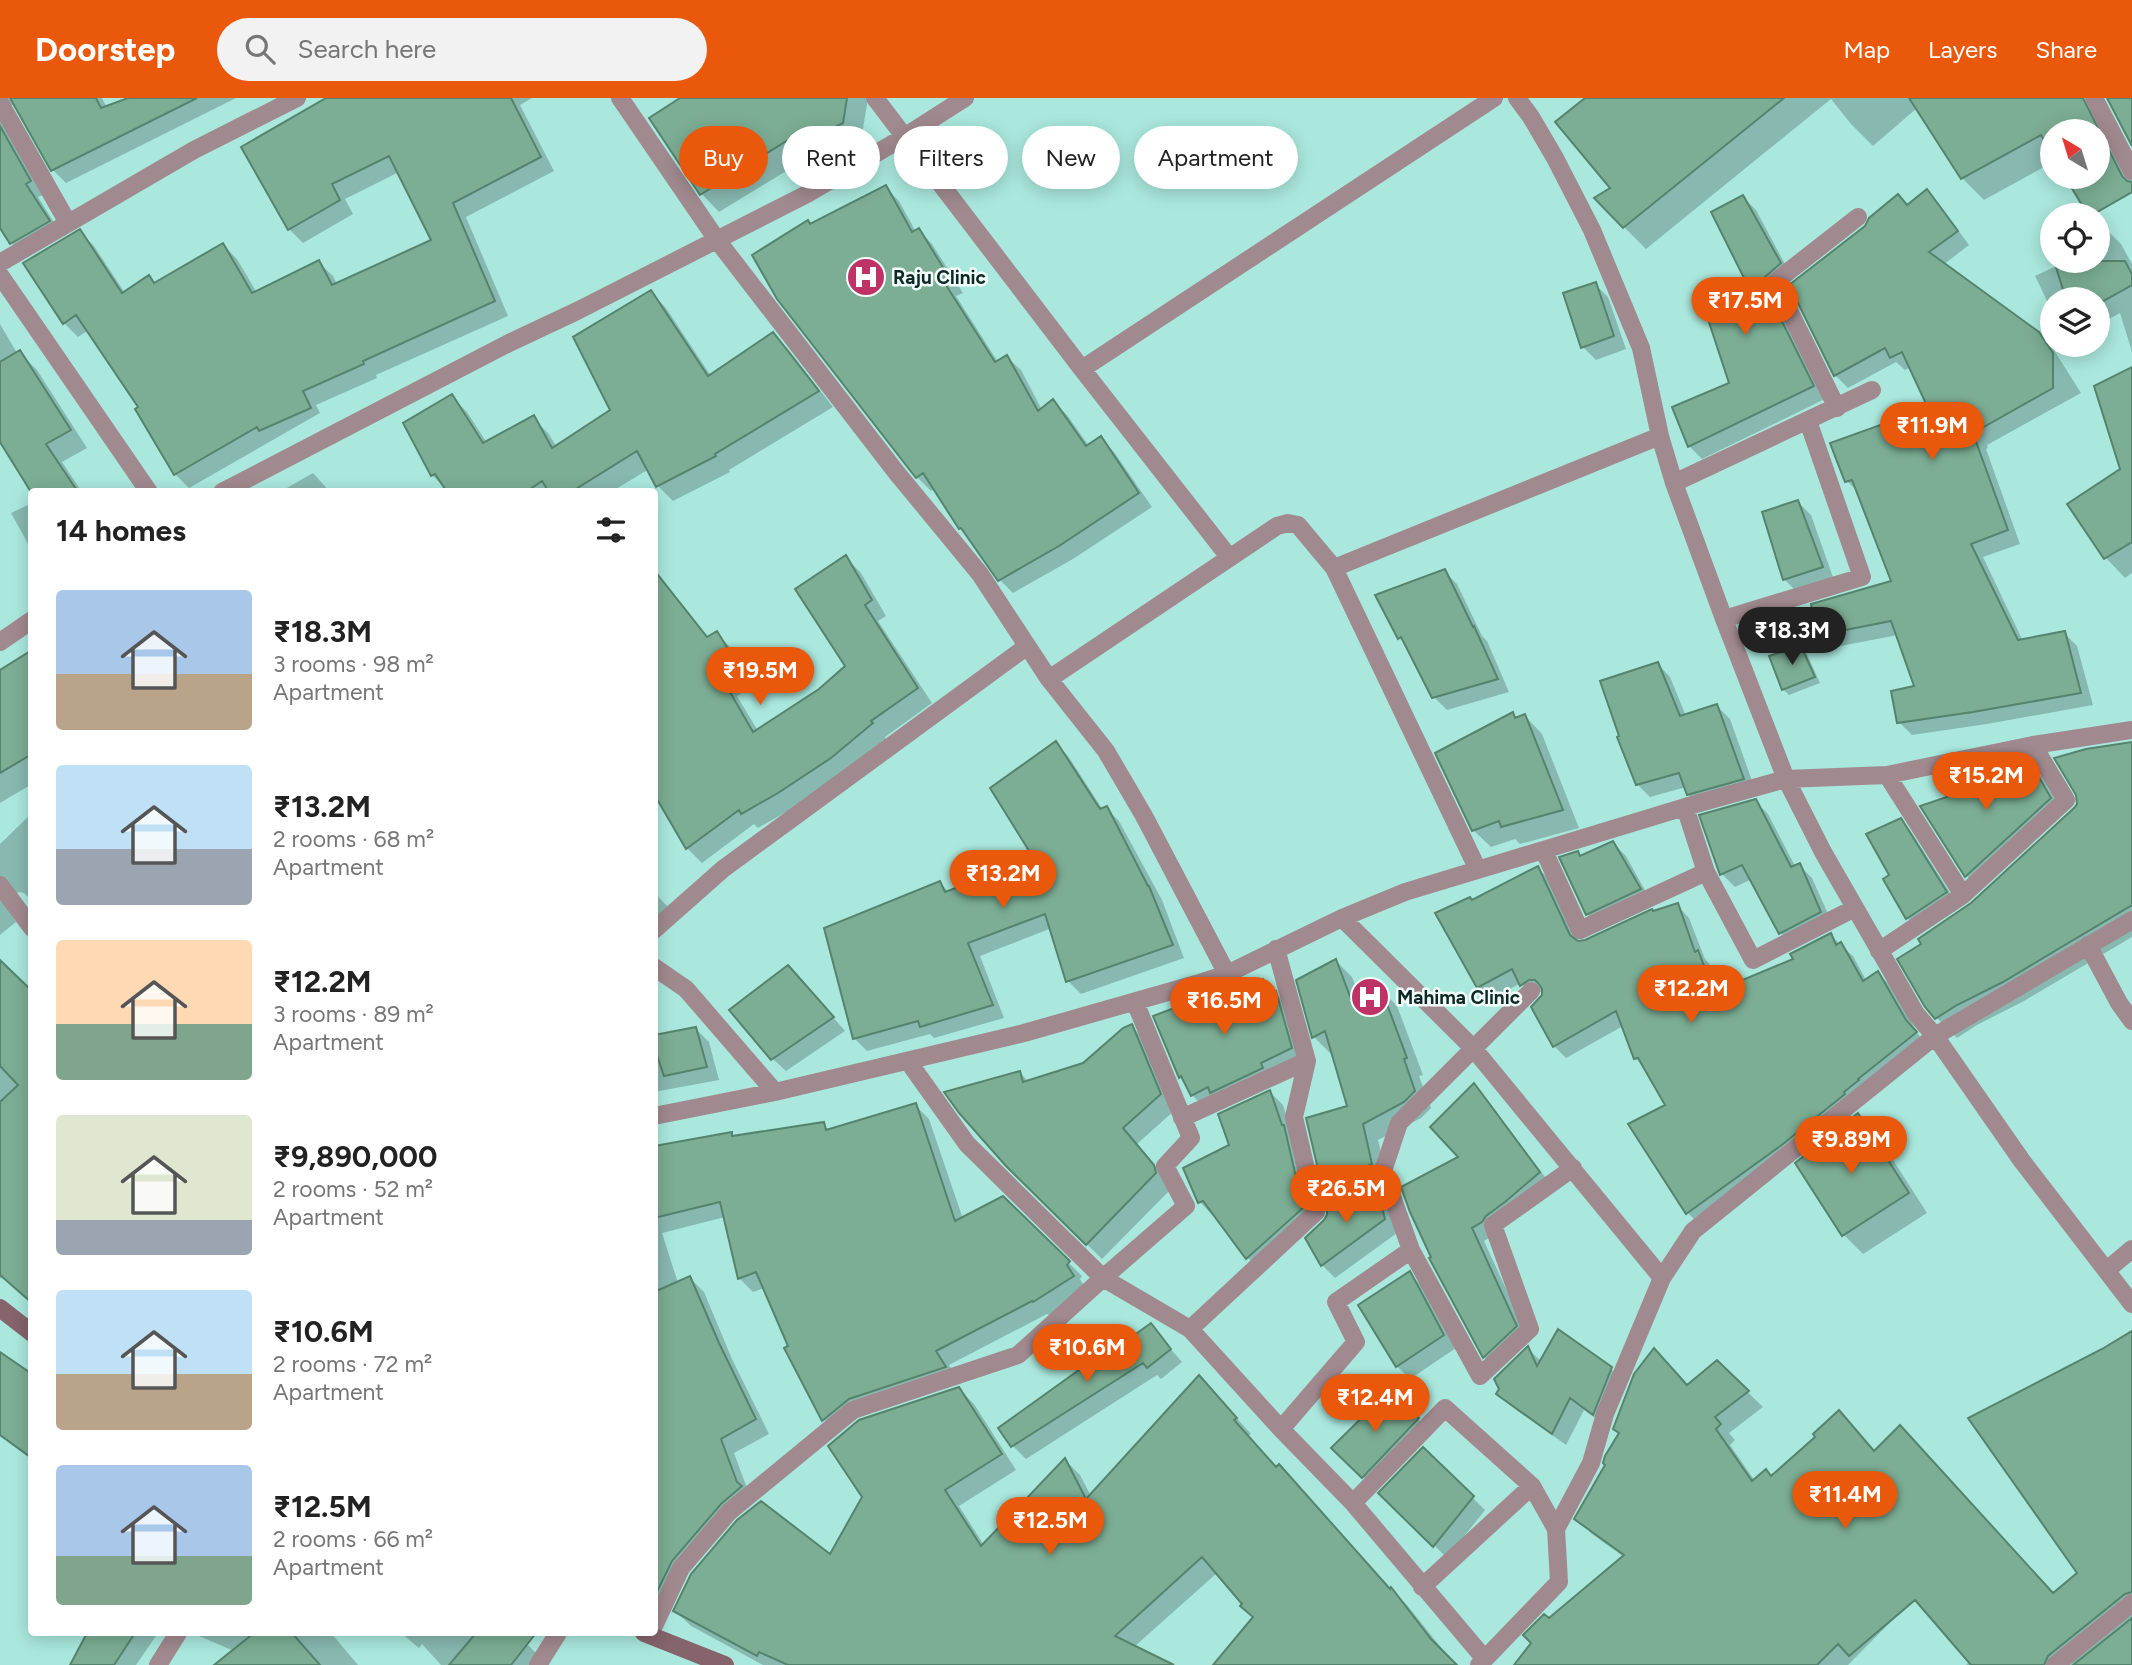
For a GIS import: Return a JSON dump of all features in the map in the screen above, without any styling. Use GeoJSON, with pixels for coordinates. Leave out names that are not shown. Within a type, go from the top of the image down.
{"type":"FeatureCollection","features":[{"type":"Feature","properties":{"kind":"street"},"geometry":{"type":"LineString","coordinates":[[0,263],[194,150],[297,98]]}},
{"type":"Feature","properties":{"kind":"street"},"geometry":{"type":"LineString","coordinates":[[620,98],[717,240],[896,472],[979,574],[1026,647],[1106,751],[1144,816],[1227,974]]}},
{"type":"Feature","properties":{"kind":"street"},"geometry":{"type":"LineString","coordinates":[[875,98],[895,126]]}},
{"type":"Feature","properties":{"kind":"street"},"geometry":{"type":"LineString","coordinates":[[922,126],[965,98]]}},
{"type":"Feature","properties":{"kind":"street"},"geometry":{"type":"LineString","coordinates":[[1082,369],[1494,98]]}},
{"type":"Feature","properties":{"kind":"street"},"geometry":{"type":"LineString","coordinates":[[1517,98],[1555,158],[1592,230],[1641,348],[1660,436],[1674,483],[1786,779],[1823,852],[1916,1014],[1935,1036],[2022,1161],[2132,1304]]}},
{"type":"Feature","properties":{"kind":"street"},"geometry":{"type":"LineString","coordinates":[[2094,98],[2132,170]]}},
{"type":"Feature","properties":{"kind":"street"},"geometry":{"type":"LineString","coordinates":[[0,103],[68,222]]}},
{"type":"Feature","properties":{"kind":"street"},"geometry":{"type":"LineString","coordinates":[[230,488],[509,343],[578,311],[807,194],[894,144]]}},
{"type":"Feature","properties":{"kind":"street"},"geometry":{"type":"LineString","coordinates":[[943,189],[1229,557]]}},
{"type":"Feature","properties":{"kind":"street"},"geometry":{"type":"LineString","coordinates":[[1837,408],[1775,282],[1858,217]]}},
{"type":"Feature","properties":{"kind":"street"},"geometry":{"type":"LineString","coordinates":[[0,275],[146,488]]}},
{"type":"Feature","properties":{"kind":"street"},"geometry":{"type":"LineString","coordinates":[[1674,483],[1872,390]]}},
{"type":"Feature","properties":{"kind":"street"},"geometry":{"type":"LineString","coordinates":[[1724,619],[1862,577],[1808,421]]}},
{"type":"Feature","properties":{"kind":"street"},"geometry":{"type":"LineString","coordinates":[[1334,568],[1660,436]]}},
{"type":"Feature","properties":{"kind":"street"},"geometry":{"type":"LineString","coordinates":[[1049,679],[1276,526],[1288,523],[1298,525],[1334,568],[1478,870]]}},
{"type":"Feature","properties":{"kind":"street"},"geometry":{"type":"LineString","coordinates":[[0,642],[28,623]]}},
{"type":"Feature","properties":{"kind":"street"},"geometry":{"type":"LineString","coordinates":[[658,926],[723,869],[1026,647]]}},
{"type":"Feature","properties":{"kind":"street"},"geometry":{"type":"LineString","coordinates":[[658,1115],[775,1092],[908,1061],[1135,1002],[1227,974],[1342,918],[1405,892],[1786,779],[1887,775],[2033,745],[2132,730]]}},
{"type":"Feature","properties":{"kind":"street"},"geometry":{"type":"LineString","coordinates":[[1879,951],[1963,895],[2066,800],[2033,745]]}},
{"type":"Feature","properties":{"kind":"street"},"geometry":{"type":"LineString","coordinates":[[1887,775],[1963,895]]}},
{"type":"Feature","properties":{"kind":"street"},"geometry":{"type":"LineString","coordinates":[[1685,807],[1706,872],[1753,960],[1855,908]]}},
{"type":"Feature","properties":{"kind":"street"},"geometry":{"type":"LineString","coordinates":[[1544,851],[1580,930],[1706,872]]}},
{"type":"Feature","properties":{"kind":"street"},"geometry":{"type":"LineString","coordinates":[[0,885],[28,923]]}},
{"type":"Feature","properties":{"kind":"street"},"geometry":{"type":"LineString","coordinates":[[1342,918],[1473,1048],[1662,1278]]}},
{"type":"Feature","properties":{"kind":"street"},"geometry":{"type":"LineString","coordinates":[[1556,1529],[1591,1464],[1605,1414],[1662,1278],[1693,1231],[1935,1036],[2132,920]]}},
{"type":"Feature","properties":{"kind":"street"},"geometry":{"type":"LineString","coordinates":[[2088,945],[2119,1003],[2132,1021]]}},
{"type":"Feature","properties":{"kind":"street"},"geometry":{"type":"LineString","coordinates":[[1190,1329],[1316,1212],[1294,1116],[1307,1061],[1276,949]]}},
{"type":"Feature","properties":{"kind":"street"},"geometry":{"type":"LineString","coordinates":[[658,970],[686,989],[775,1092]]}},
{"type":"Feature","properties":{"kind":"street"},"geometry":{"type":"LineString","coordinates":[[1531,991],[1399,1123],[1383,1171],[1411,1250],[1480,1376],[1530,1329],[1493,1225],[1573,1168]]}},
{"type":"Feature","properties":{"kind":"street"},"geometry":{"type":"LineString","coordinates":[[658,1615],[681,1568],[729,1512],[853,1410],[1018,1355],[1186,1206],[1165,1166],[1191,1138],[1135,1002]]}},
{"type":"Feature","properties":{"kind":"street"},"geometry":{"type":"LineString","coordinates":[[908,1061],[967,1144],[1103,1278],[1190,1329],[1353,1503],[1482,1662],[1559,1583],[1556,1529],[1532,1486],[1445,1408],[1353,1503]]}},
{"type":"Feature","properties":{"kind":"street"},"geometry":{"type":"LineString","coordinates":[[1182,1118],[1307,1061]]}},
{"type":"Feature","properties":{"kind":"street"},"geometry":{"type":"LineString","coordinates":[[1314,1202],[1383,1171]]}},
{"type":"Feature","properties":{"kind":"street"},"geometry":{"type":"LineString","coordinates":[[1281,1429],[1356,1342],[1336,1302],[1411,1250]]}},
{"type":"Feature","properties":{"kind":"street"},"geometry":{"type":"LineString","coordinates":[[2107,1270],[2132,1250]]}},
{"type":"Feature","properties":{"kind":"street"},"geometry":{"type":"LineString","coordinates":[[0,1308],[28,1330]]}},
{"type":"Feature","properties":{"kind":"street"},"geometry":{"type":"LineString","coordinates":[[1422,1587],[1532,1486]]}},
{"type":"Feature","properties":{"kind":"street"},"geometry":{"type":"LineString","coordinates":[[2055,1665],[2132,1603]]}},
{"type":"Feature","properties":{"kind":"street"},"geometry":{"type":"LineString","coordinates":[[158,1665],[176,1636]]}},
{"type":"Feature","properties":{"kind":"street"},"geometry":{"type":"LineString","coordinates":[[538,1665],[556,1636]]}},
{"type":"Feature","properties":{"kind":"street"},"geometry":{"type":"LineString","coordinates":[[658,1636],[725,1665]]}},
{"type":"Feature","properties":{"kind":"building"},"geometry":{"type":"Polygon","coordinates":[[[10,98],[96,98],[101,108],[128,98],[197,98],[51,171],[10,98]]]}},
{"type":"Feature","properties":{"kind":"building"},"geometry":{"type":"Polygon","coordinates":[[[326,98],[511,98],[541,157],[453,203],[495,301],[303,391],[311,408],[259,431],[257,427],[174,475],[135,409],[138,407],[76,315],[63,324],[23,263],[80,229],[122,293],[149,275],[154,283],[223,243],[252,293],[319,260],[332,285],[431,240],[389,156],[332,184],[340,200],[288,230],[241,147],[326,98]]]}},
{"type":"Feature","properties":{"kind":"building"},"geometry":{"type":"Polygon","coordinates":[[[680,98],[847,98],[843,123],[837,126],[782,126],[782,144],[768,152],[768,126],[679,126],[679,163],[649,118],[680,98]]]}},
{"type":"Feature","properties":{"kind":"building"},"geometry":{"type":"Polygon","coordinates":[[[1585,98],[1784,98],[1623,228],[1594,198],[1610,188],[1555,122],[1585,98]]]}},
{"type":"Feature","properties":{"kind":"building"},"geometry":{"type":"Polygon","coordinates":[[[1909,98],[2083,98],[2094,119],[2040,119],[2040,136],[1961,179],[1909,98]]]}},
{"type":"Feature","properties":{"kind":"building"},"geometry":{"type":"Polygon","coordinates":[[[2107,98],[2132,98],[2132,146],[2107,98]]]}},
{"type":"Feature","properties":{"kind":"building"},"geometry":{"type":"Polygon","coordinates":[[[0,126],[31,181],[26,184],[50,221],[10,244],[0,228],[0,126]]]}},
{"type":"Feature","properties":{"kind":"building"},"geometry":{"type":"Polygon","coordinates":[[[2110,152],[2122,176],[2132,182],[2132,192],[2110,205],[2081,203],[2072,189],[2110,189],[2110,152]]]}},
{"type":"Feature","properties":{"kind":"building"},"geometry":{"type":"Polygon","coordinates":[[[886,185],[912,232],[919,228],[950,279],[944,282],[995,362],[1007,355],[1038,411],[1053,399],[1086,446],[1101,436],[1139,493],[1059,546],[998,581],[961,528],[959,529],[923,473],[916,478],[777,299],[752,255],[808,220],[810,224],[886,185]]]}},
{"type":"Feature","properties":{"kind":"building"},"geometry":{"type":"Polygon","coordinates":[[[696,189],[710,189],[700,195],[696,189]]]}},
{"type":"Feature","properties":{"kind":"building"},"geometry":{"type":"Polygon","coordinates":[[[1927,189],[1958,231],[1929,252],[2039,332],[2040,357],[2053,357],[2053,388],[1975,432],[1977,435],[1974,436],[2008,530],[1971,544],[2018,640],[2065,631],[2081,693],[1897,723],[1891,691],[1914,686],[1891,621],[1815,636],[1811,604],[1891,581],[1852,480],[1845,482],[1830,443],[1928,408],[1902,352],[1890,358],[1885,348],[1834,376],[1789,285],[1865,226],[1869,218],[1898,194],[1907,205],[1927,189]]]}},
{"type":"Feature","properties":{"kind":"building"},"geometry":{"type":"Polygon","coordinates":[[[1743,195],[1781,263],[1765,277],[1765,287],[1814,386],[1688,447],[1672,407],[1729,383],[1703,304],[1748,286],[1711,212],[1743,195]]]}},
{"type":"Feature","properties":{"kind":"building"},"geometry":{"type":"Polygon","coordinates":[[[2110,261],[2125,261],[2132,274],[2132,285],[2110,297],[2110,287],[2062,287],[2058,273],[2110,273],[2110,261]]]}},
{"type":"Feature","properties":{"kind":"building"},"geometry":{"type":"Polygon","coordinates":[[[1596,282],[1614,336],[1581,348],[1563,293],[1596,282]]]}},
{"type":"Feature","properties":{"kind":"building"},"geometry":{"type":"Polygon","coordinates":[[[651,290],[708,376],[773,332],[819,391],[715,454],[716,456],[656,487],[637,451],[577,488],[546,488],[542,481],[532,488],[444,488],[435,474],[431,476],[403,423],[452,394],[483,443],[534,415],[552,448],[610,410],[573,337],[651,290]]]}},
{"type":"Feature","properties":{"kind":"building"},"geometry":{"type":"Polygon","coordinates":[[[20,350],[71,430],[46,444],[75,488],[29,488],[0,442],[0,362],[20,350]]]}},
{"type":"Feature","properties":{"kind":"building"},"geometry":{"type":"Polygon","coordinates":[[[2132,367],[2132,542],[2104,559],[2067,504],[2120,469],[2094,386],[2132,367]]]}},
{"type":"Feature","properties":{"kind":"building"},"geometry":{"type":"Polygon","coordinates":[[[1798,500],[1823,567],[1783,580],[1762,512],[1798,500]]]}},
{"type":"Feature","properties":{"kind":"building"},"geometry":{"type":"Polygon","coordinates":[[[846,555],[872,600],[865,605],[918,688],[871,721],[873,723],[831,758],[741,814],[739,810],[686,849],[658,801],[658,575],[707,637],[717,631],[741,670],[723,680],[753,732],[819,689],[845,666],[795,589],[846,555]]]}},
{"type":"Feature","properties":{"kind":"building"},"geometry":{"type":"Polygon","coordinates":[[[1445,569],[1498,679],[1432,698],[1401,637],[1398,639],[1375,595],[1445,569]]]}},
{"type":"Feature","properties":{"kind":"building"},"geometry":{"type":"Polygon","coordinates":[[[1801,646],[1815,677],[1782,690],[1769,656],[1801,646]]]}},
{"type":"Feature","properties":{"kind":"building"},"geometry":{"type":"Polygon","coordinates":[[[28,652],[28,756],[0,773],[0,670],[28,652]]]}},
{"type":"Feature","properties":{"kind":"building"},"geometry":{"type":"Polygon","coordinates":[[[1658,662],[1680,716],[1717,704],[1744,779],[1687,795],[1679,773],[1636,785],[1617,737],[1619,736],[1600,681],[1658,662]]]}},
{"type":"Feature","properties":{"kind":"building"},"geometry":{"type":"Polygon","coordinates":[[[1513,712],[1515,718],[1525,714],[1563,810],[1501,827],[1499,821],[1472,831],[1435,753],[1513,712]]]}},
{"type":"Feature","properties":{"kind":"building"},"geometry":{"type":"Polygon","coordinates":[[[1056,741],[1100,809],[1107,806],[1149,886],[1173,945],[1066,982],[1045,914],[968,943],[993,1005],[920,1027],[918,1021],[853,1039],[824,928],[940,881],[945,892],[1034,859],[990,788],[1056,741]]]}},
{"type":"Feature","properties":{"kind":"building"},"geometry":{"type":"Polygon","coordinates":[[[2132,742],[2132,905],[1935,1019],[1897,959],[1921,944],[1918,939],[1971,903],[2074,808],[2077,804],[2076,795],[2054,758],[2086,749],[2132,742]]]}},
{"type":"Feature","properties":{"kind":"building"},"geometry":{"type":"Polygon","coordinates":[[[2024,758],[2032,765],[2051,798],[1965,877],[1920,806],[1947,797],[1941,786],[1974,776],[1977,780],[2024,758]]]}},
{"type":"Feature","properties":{"kind":"building"},"geometry":{"type":"Polygon","coordinates":[[[1756,799],[1791,867],[1800,863],[1821,912],[1779,934],[1742,865],[1720,875],[1699,815],[1756,799]]]}},
{"type":"Feature","properties":{"kind":"building"},"geometry":{"type":"Polygon","coordinates":[[[1901,818],[1947,892],[1906,919],[1883,879],[1889,875],[1866,834],[1901,818]]]}},
{"type":"Feature","properties":{"kind":"building"},"geometry":{"type":"Polygon","coordinates":[[[1613,841],[1641,889],[1586,915],[1559,857],[1578,851],[1580,856],[1613,841]]]}},
{"type":"Feature","properties":{"kind":"building"},"geometry":{"type":"Polygon","coordinates":[[[1538,866],[1570,935],[1578,941],[1652,909],[1653,911],[1678,903],[1695,952],[1698,950],[1714,992],[1793,959],[1790,954],[1831,933],[1836,945],[1841,942],[1863,981],[1878,971],[1906,1020],[1917,1032],[1783,1144],[1686,1214],[1628,1124],[1665,1105],[1638,1058],[1634,1059],[1616,1011],[1553,1047],[1531,1007],[1542,995],[1539,984],[1535,980],[1529,980],[1520,986],[1512,969],[1477,988],[1435,913],[1470,897],[1472,900],[1538,866]]]}},
{"type":"Feature","properties":{"kind":"building"},"geometry":{"type":"Polygon","coordinates":[[[1336,959],[1351,999],[1381,988],[1407,1058],[1404,1059],[1415,1091],[1404,1102],[1363,1124],[1372,1164],[1322,1186],[1306,1118],[1347,1106],[1325,1031],[1312,1038],[1296,980],[1336,959]]]}},
{"type":"Feature","properties":{"kind":"building"},"geometry":{"type":"Polygon","coordinates":[[[0,960],[28,987],[28,1300],[0,1275],[0,1102],[18,1085],[0,1066],[0,960]]]}},
{"type":"Feature","properties":{"kind":"building"},"geometry":{"type":"Polygon","coordinates":[[[788,965],[834,1017],[771,1060],[729,1010],[788,965]]]}},
{"type":"Feature","properties":{"kind":"building"},"geometry":{"type":"Polygon","coordinates":[[[1263,979],[1269,994],[1276,991],[1292,1048],[1261,1063],[1263,1068],[1210,1093],[1208,1087],[1191,1096],[1181,1076],[1179,1078],[1153,1016],[1203,997],[1205,1003],[1263,979]]]}},
{"type":"Feature","properties":{"kind":"building"},"geometry":{"type":"Polygon","coordinates":[[[1132,1024],[1161,1094],[1123,1128],[1154,1165],[1156,1173],[1086,1245],[1006,1166],[944,1092],[1020,1071],[1023,1082],[1083,1063],[1123,1028],[1132,1024]]]}},
{"type":"Feature","properties":{"kind":"building"},"geometry":{"type":"Polygon","coordinates":[[[696,1027],[707,1067],[664,1076],[658,1059],[658,1034],[696,1027]]]}},
{"type":"Feature","properties":{"kind":"building"},"geometry":{"type":"Polygon","coordinates":[[[1474,1083],[1540,1172],[1472,1228],[1517,1326],[1483,1358],[1429,1258],[1431,1257],[1401,1187],[1458,1157],[1430,1127],[1474,1083]]]}},
{"type":"Feature","properties":{"kind":"building"},"geometry":{"type":"Polygon","coordinates":[[[1270,1090],[1284,1125],[1303,1208],[1246,1259],[1203,1201],[1198,1203],[1183,1168],[1229,1145],[1218,1114],[1270,1090]]]}},
{"type":"Feature","properties":{"kind":"building"},"geometry":{"type":"Polygon","coordinates":[[[916,1103],[955,1221],[1003,1196],[1070,1261],[1067,1265],[1074,1276],[1033,1302],[936,1351],[946,1367],[849,1399],[822,1421],[784,1348],[788,1346],[756,1272],[738,1279],[720,1202],[658,1217],[658,1145],[732,1132],[732,1136],[824,1122],[826,1130],[916,1103]]]}},
{"type":"Feature","properties":{"kind":"building"},"geometry":{"type":"Polygon","coordinates":[[[1858,1113],[1909,1193],[1842,1236],[1795,1163],[1858,1113]]]}},
{"type":"Feature","properties":{"kind":"building"},"geometry":{"type":"Polygon","coordinates":[[[1376,1186],[1385,1219],[1321,1266],[1305,1238],[1324,1220],[1327,1209],[1376,1186]]]}},
{"type":"Feature","properties":{"kind":"building"},"geometry":{"type":"Polygon","coordinates":[[[1410,1271],[1444,1335],[1396,1367],[1358,1305],[1410,1271]]]}},
{"type":"Feature","properties":{"kind":"building"},"geometry":{"type":"Polygon","coordinates":[[[690,1276],[756,1419],[721,1439],[737,1482],[742,1486],[721,1504],[672,1561],[658,1590],[658,1290],[690,1276]]]}},
{"type":"Feature","properties":{"kind":"building"},"geometry":{"type":"Polygon","coordinates":[[[1151,1323],[1171,1349],[1147,1368],[1143,1363],[1011,1447],[998,1428],[1086,1365],[1088,1368],[1151,1323]]]}},
{"type":"Feature","properties":{"kind":"building"},"geometry":{"type":"Polygon","coordinates":[[[1558,1329],[1612,1367],[1593,1415],[1570,1398],[1552,1434],[1496,1394],[1499,1389],[1494,1379],[1528,1346],[1537,1366],[1558,1329]]]}},
{"type":"Feature","properties":{"kind":"building"},"geometry":{"type":"Polygon","coordinates":[[[2132,1331],[2132,1592],[2125,1594],[2048,1656],[2044,1665],[1971,1665],[1915,1600],[1849,1656],[1838,1644],[1817,1665],[1514,1665],[1531,1643],[1523,1635],[1544,1614],[1549,1618],[1624,1555],[1574,1519],[1605,1465],[1605,1456],[1619,1433],[1613,1429],[1634,1374],[1654,1348],[1687,1385],[1717,1360],[1749,1391],[1715,1417],[1721,1424],[1716,1429],[1752,1481],[1766,1469],[1771,1476],[1815,1437],[1813,1434],[1839,1410],[1874,1451],[1900,1425],[2053,1593],[2077,1573],[1968,1418],[2132,1331]]]}},
{"type":"Feature","properties":{"kind":"building"},"geometry":{"type":"Polygon","coordinates":[[[0,1352],[28,1371],[28,1455],[0,1435],[0,1352]]]}},
{"type":"Feature","properties":{"kind":"building"},"geometry":{"type":"Polygon","coordinates":[[[1199,1375],[1237,1418],[1234,1420],[1276,1467],[1279,1464],[1390,1589],[1391,1587],[1431,1639],[1457,1665],[1213,1665],[1253,1617],[1240,1606],[1242,1604],[1202,1557],[1115,1636],[1174,1665],[788,1665],[759,1652],[757,1656],[673,1611],[691,1574],[737,1520],[761,1501],[830,1554],[862,1497],[828,1446],[859,1420],[959,1387],[1002,1454],[945,1490],[981,1546],[1065,1458],[1086,1499],[1199,1375]]]}},
{"type":"Feature","properties":{"kind":"building"},"geometry":{"type":"Polygon","coordinates":[[[1391,1389],[1419,1418],[1362,1478],[1331,1448],[1391,1389]]]}},
{"type":"Feature","properties":{"kind":"building"},"geometry":{"type":"Polygon","coordinates":[[[1423,1447],[1474,1496],[1433,1547],[1378,1493],[1423,1447]]]}},
{"type":"Feature","properties":{"kind":"building"},"geometry":{"type":"Polygon","coordinates":[[[2132,1618],[2132,1665],[2073,1665],[2132,1618]]]}},
{"type":"Feature","properties":{"kind":"building"},"geometry":{"type":"Polygon","coordinates":[[[85,1636],[133,1636],[114,1665],[70,1665],[85,1636]]]}},
{"type":"Feature","properties":{"kind":"building"},"geometry":{"type":"Polygon","coordinates":[[[250,1636],[295,1636],[320,1665],[214,1665],[250,1636]]]}},
{"type":"Feature","properties":{"kind":"building"},"geometry":{"type":"Polygon","coordinates":[[[473,1636],[534,1636],[511,1665],[449,1665],[473,1636]]]}},
{"type":"Feature","properties":{"kind":"place","name":"Raju Clinic"},"geometry":{"type":"Point","coordinates":[866,277]}},
{"type":"Feature","properties":{"kind":"place","name":"Mahima Clinic"},"geometry":{"type":"Point","coordinates":[1370,997]}}]}
